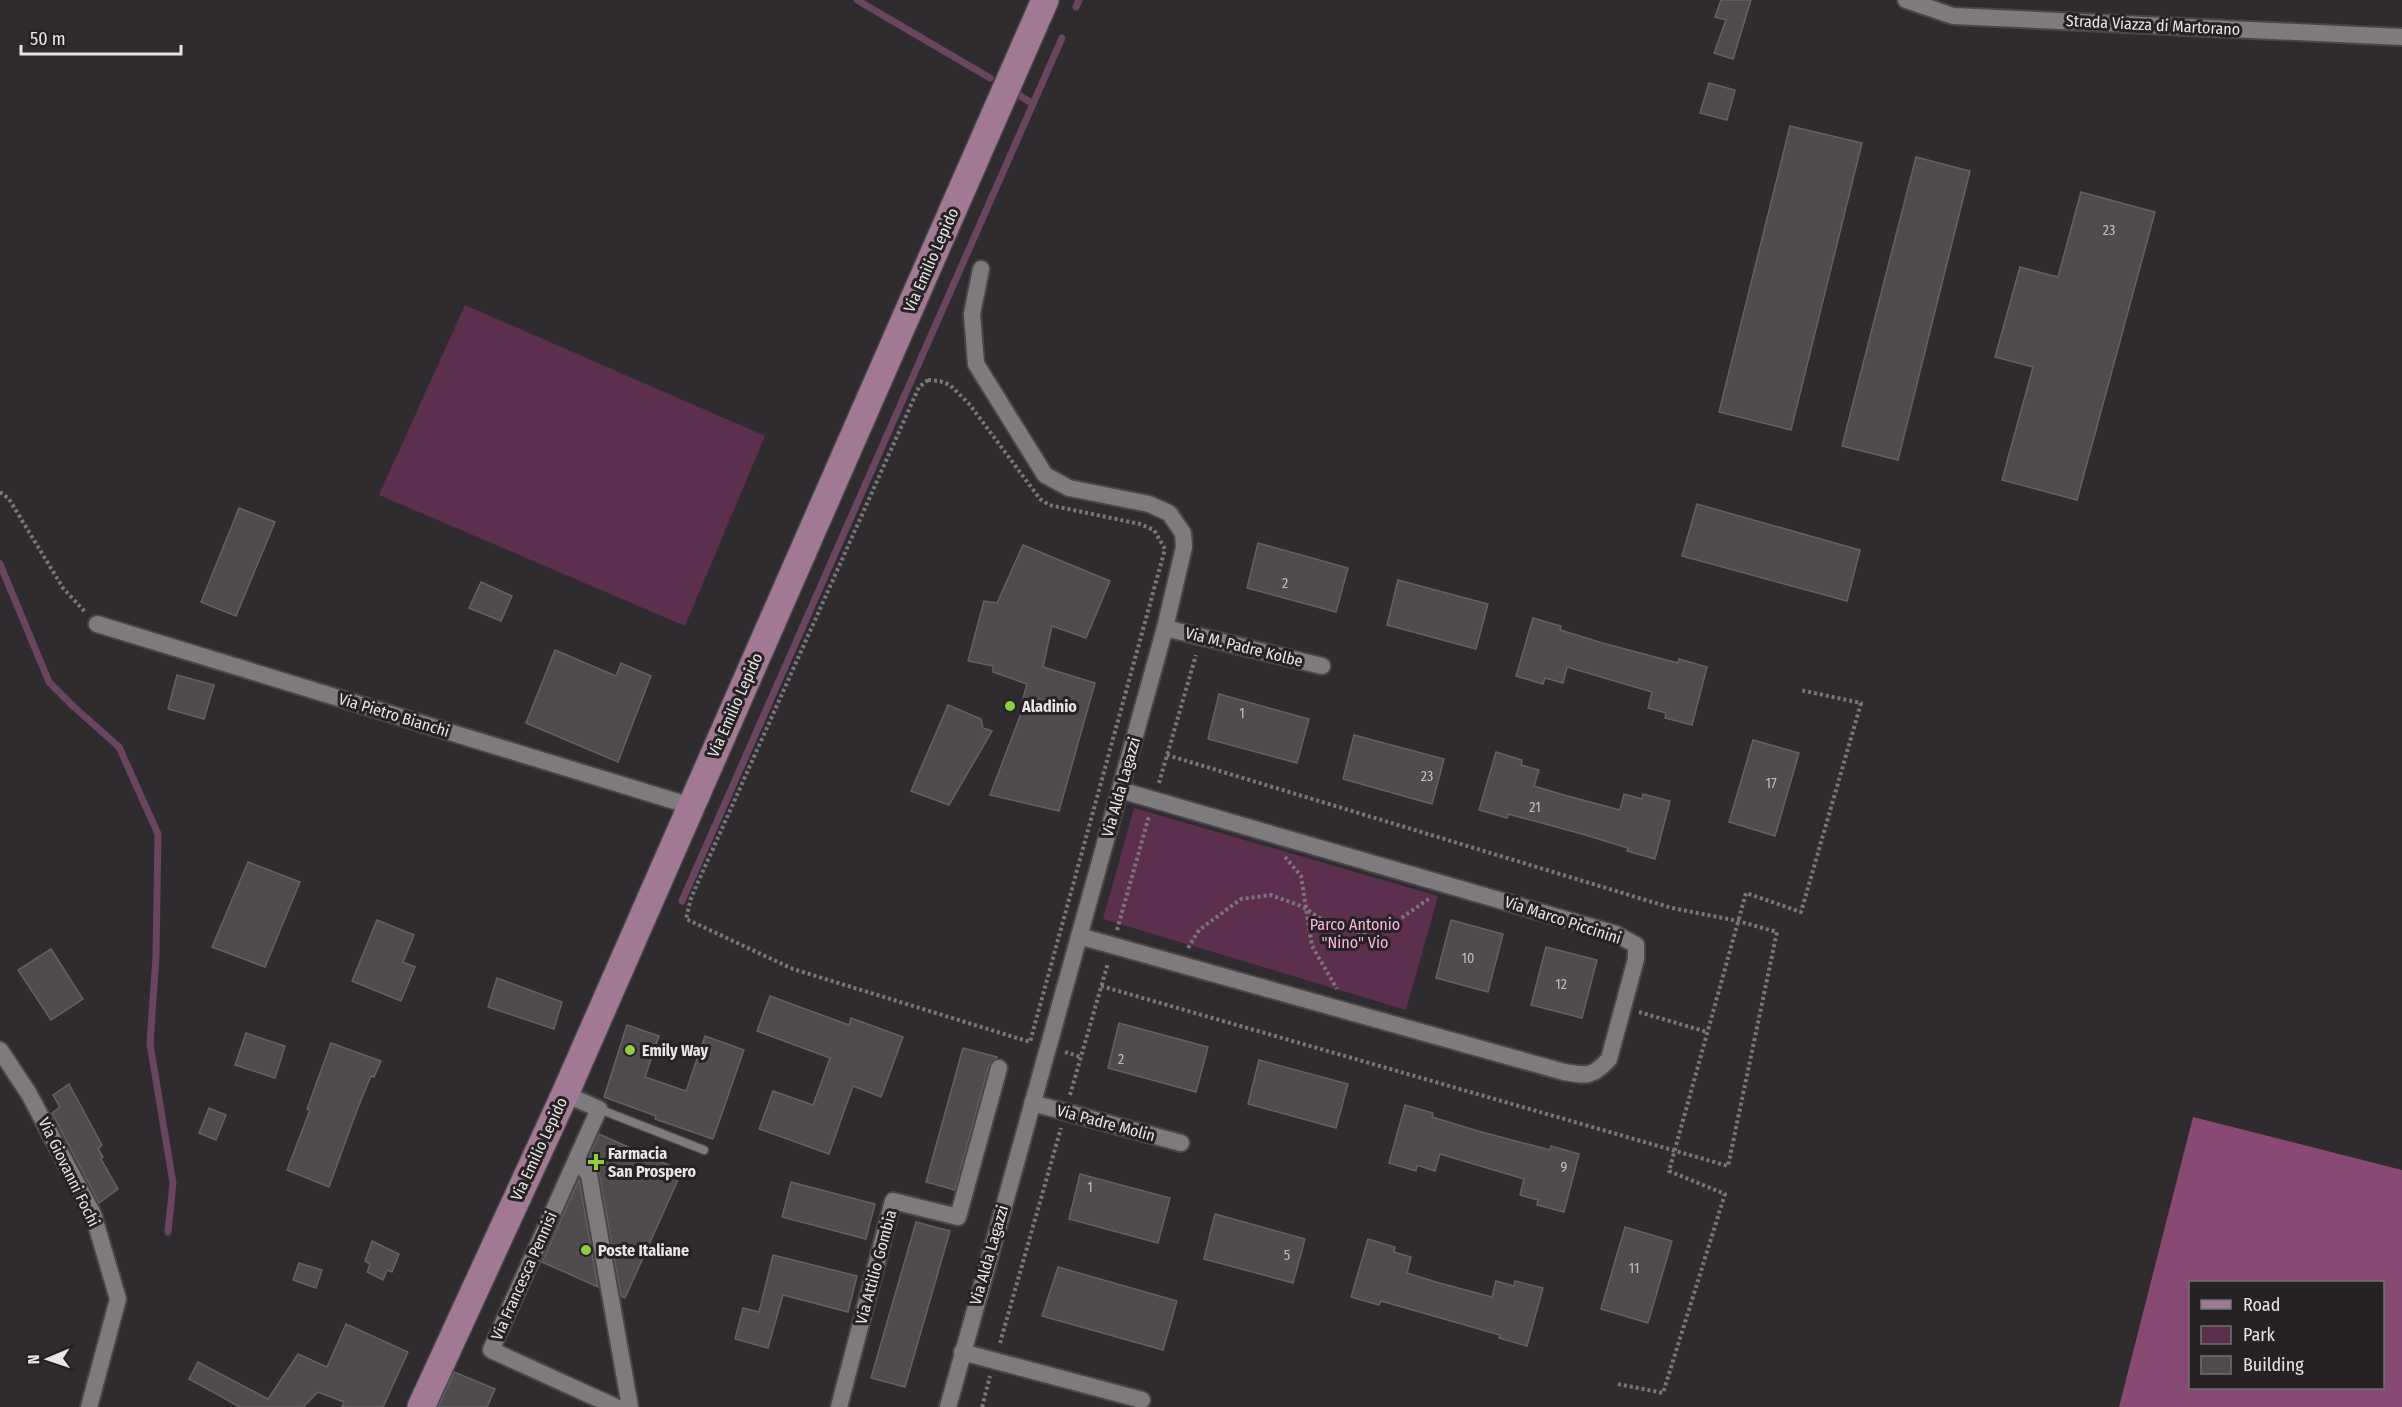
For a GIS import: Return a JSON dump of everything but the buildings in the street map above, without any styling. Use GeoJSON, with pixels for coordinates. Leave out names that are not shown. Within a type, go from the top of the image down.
{"type":"FeatureCollection","features":[{"type":"Feature","properties":{"kind":"main road","name":"Via Emilio Lepido"},"geometry":{"type":"LineString","coordinates":[[421,1407],[565,1094],[1044,0]]}},
{"type":"Feature","properties":{"kind":"street","name":"Strada Viazza di Martorano"},"geometry":{"type":"LineString","coordinates":[[1906,0],[1953,16],[2402,37]]}},
{"type":"Feature","properties":{"kind":"street","name":"Via Alda Lagazzi"},"geometry":{"type":"LineString","coordinates":[[948,1407],[1165,628],[1184,547],[1183,532],[1169,513],[1149,504],[1069,488],[1046,475],[976,364],[972,314],[981,269]]}},
{"type":"Feature","properties":{"kind":"street","name":"Via Pietro Bianchi"},"geometry":{"type":"LineString","coordinates":[[97,624],[691,806]]}},
{"type":"Feature","properties":{"kind":"street","name":"Via M. Padre Kolbe"},"geometry":{"type":"LineString","coordinates":[[1165,628],[1322,666]]}},
{"type":"Feature","properties":{"kind":"street","name":"Via Marco Piccinini"},"geometry":{"type":"LineString","coordinates":[[1079,936],[1564,1072],[1585,1076],[1598,1071],[1609,1059],[1636,959],[1636,945],[1616,934],[1120,790]]}},
{"type":"Feature","properties":{"kind":"street","name":"Via Giovanni Fochi"},"geometry":{"type":"LineString","coordinates":[[0,1050],[29,1094],[93,1214],[118,1299],[89,1407]]}},
{"type":"Feature","properties":{"kind":"street","name":"Via Attilio Gombia"},"geometry":{"type":"LineString","coordinates":[[839,1407],[893,1201],[958,1217],[999,1068]]}},
{"type":"Feature","properties":{"kind":"street"},"geometry":{"type":"LineString","coordinates":[[565,1094],[599,1109]]}},
{"type":"Feature","properties":{"kind":"street","name":"Via Padre Molin"},"geometry":{"type":"LineString","coordinates":[[1032,1103],[1181,1143]]}},
{"type":"Feature","properties":{"kind":"street","name":"Via Francesca Pennisi"},"geometry":{"type":"LineString","coordinates":[[599,1109],[491,1350],[616,1407]]}},
{"type":"Feature","properties":{"kind":"street"},"geometry":{"type":"LineString","coordinates":[[577,1159],[589,1175],[630,1407]]}},
{"type":"Feature","properties":{"kind":"street"},"geometry":{"type":"LineString","coordinates":[[962,1352],[1142,1400]]}},
{"type":"Feature","properties":{"kind":"lane"},"geometry":{"type":"LineString","coordinates":[[599,1109],[704,1150]]}},
{"type":"Feature","properties":{"kind":"path"},"geometry":{"type":"LineString","coordinates":[[928,380],[950,385],[970,405],[1040,499],[1049,505],[1140,524],[1154,530],[1165,549],[1030,1042],[793,969],[686,919],[691,898],[732,803],[919,387],[928,380]]}},
{"type":"Feature","properties":{"kind":"path"},"geometry":{"type":"LineString","coordinates":[[0,492],[9,499],[63,588],[97,624]]}},
{"type":"Feature","properties":{"kind":"path"},"geometry":{"type":"LineString","coordinates":[[981,1407],[1201,636]]}},
{"type":"Feature","properties":{"kind":"path"},"geometry":{"type":"LineString","coordinates":[[1618,1384],[1663,1392],[1725,1194],[1669,1171],[1746,893],[1801,912],[1861,703],[1800,690]]}},
{"type":"Feature","properties":{"kind":"path"},"geometry":{"type":"LineString","coordinates":[[1101,986],[1728,1166],[1777,932],[1738,921],[1672,908],[1167,755]]}},
{"type":"Feature","properties":{"kind":"path"},"geometry":{"type":"LineString","coordinates":[[725,800],[732,803]]}},
{"type":"Feature","properties":{"kind":"path"},"geometry":{"type":"LineString","coordinates":[[1266,832],[1301,876],[1312,946],[1352,1012]]}},
{"type":"Feature","properties":{"kind":"path"},"geometry":{"type":"LineString","coordinates":[[1177,963],[1199,930],[1241,899],[1271,895],[1307,910],[1331,925],[1362,933],[1394,924],[1427,903],[1442,883]]}},
{"type":"Feature","properties":{"kind":"path"},"geometry":{"type":"LineString","coordinates":[[1623,1008],[1707,1032]]}},
{"type":"Feature","properties":{"kind":"green space"},"geometry":{"type":"Polygon","coordinates":[[[465,305],[765,436],[685,626],[379,495],[465,305]]]}},
{"type":"Feature","properties":{"kind":"green space","name":"Parco Antonio \"Nino\" Vio"},"geometry":{"type":"Polygon","coordinates":[[[1134,808],[1438,896],[1406,1010],[1103,919],[1134,808]]]}},
{"type":"Feature","properties":{"kind":"shaded area"},"geometry":{"type":"Polygon","coordinates":[[[2193,1117],[2402,1170],[2402,1407],[2119,1407],[2193,1117]]]}},
{"type":"Feature","properties":{"kind":"waterway"},"geometry":{"type":"LineString","coordinates":[[857,0],[990,78]]}},
{"type":"Feature","properties":{"kind":"waterway"},"geometry":{"type":"LineString","coordinates":[[1076,7],[1079,0]]}},
{"type":"Feature","properties":{"kind":"waterway"},"geometry":{"type":"LineString","coordinates":[[682,901],[1062,38]]}},
{"type":"Feature","properties":{"kind":"waterway"},"geometry":{"type":"LineString","coordinates":[[1014,92],[1033,104]]}},
{"type":"Feature","properties":{"kind":"waterway"},"geometry":{"type":"LineString","coordinates":[[0,564],[49,682],[119,747],[158,834],[156,956],[150,1044],[173,1183],[168,1232]]}},
{"type":"Feature","properties":{"kind":"place","name":"Aladinio"},"geometry":{"type":"Point","coordinates":[1010,706]}},
{"type":"Feature","properties":{"kind":"place","name":"Emily Way"},"geometry":{"type":"Point","coordinates":[630,1050]}},
{"type":"Feature","properties":{"kind":"place","name":"Farmacia San Prospero"},"geometry":{"type":"Point","coordinates":[596,1162]}},
{"type":"Feature","properties":{"kind":"place","name":"Poste Italiane"},"geometry":{"type":"Point","coordinates":[586,1250]}}]}
